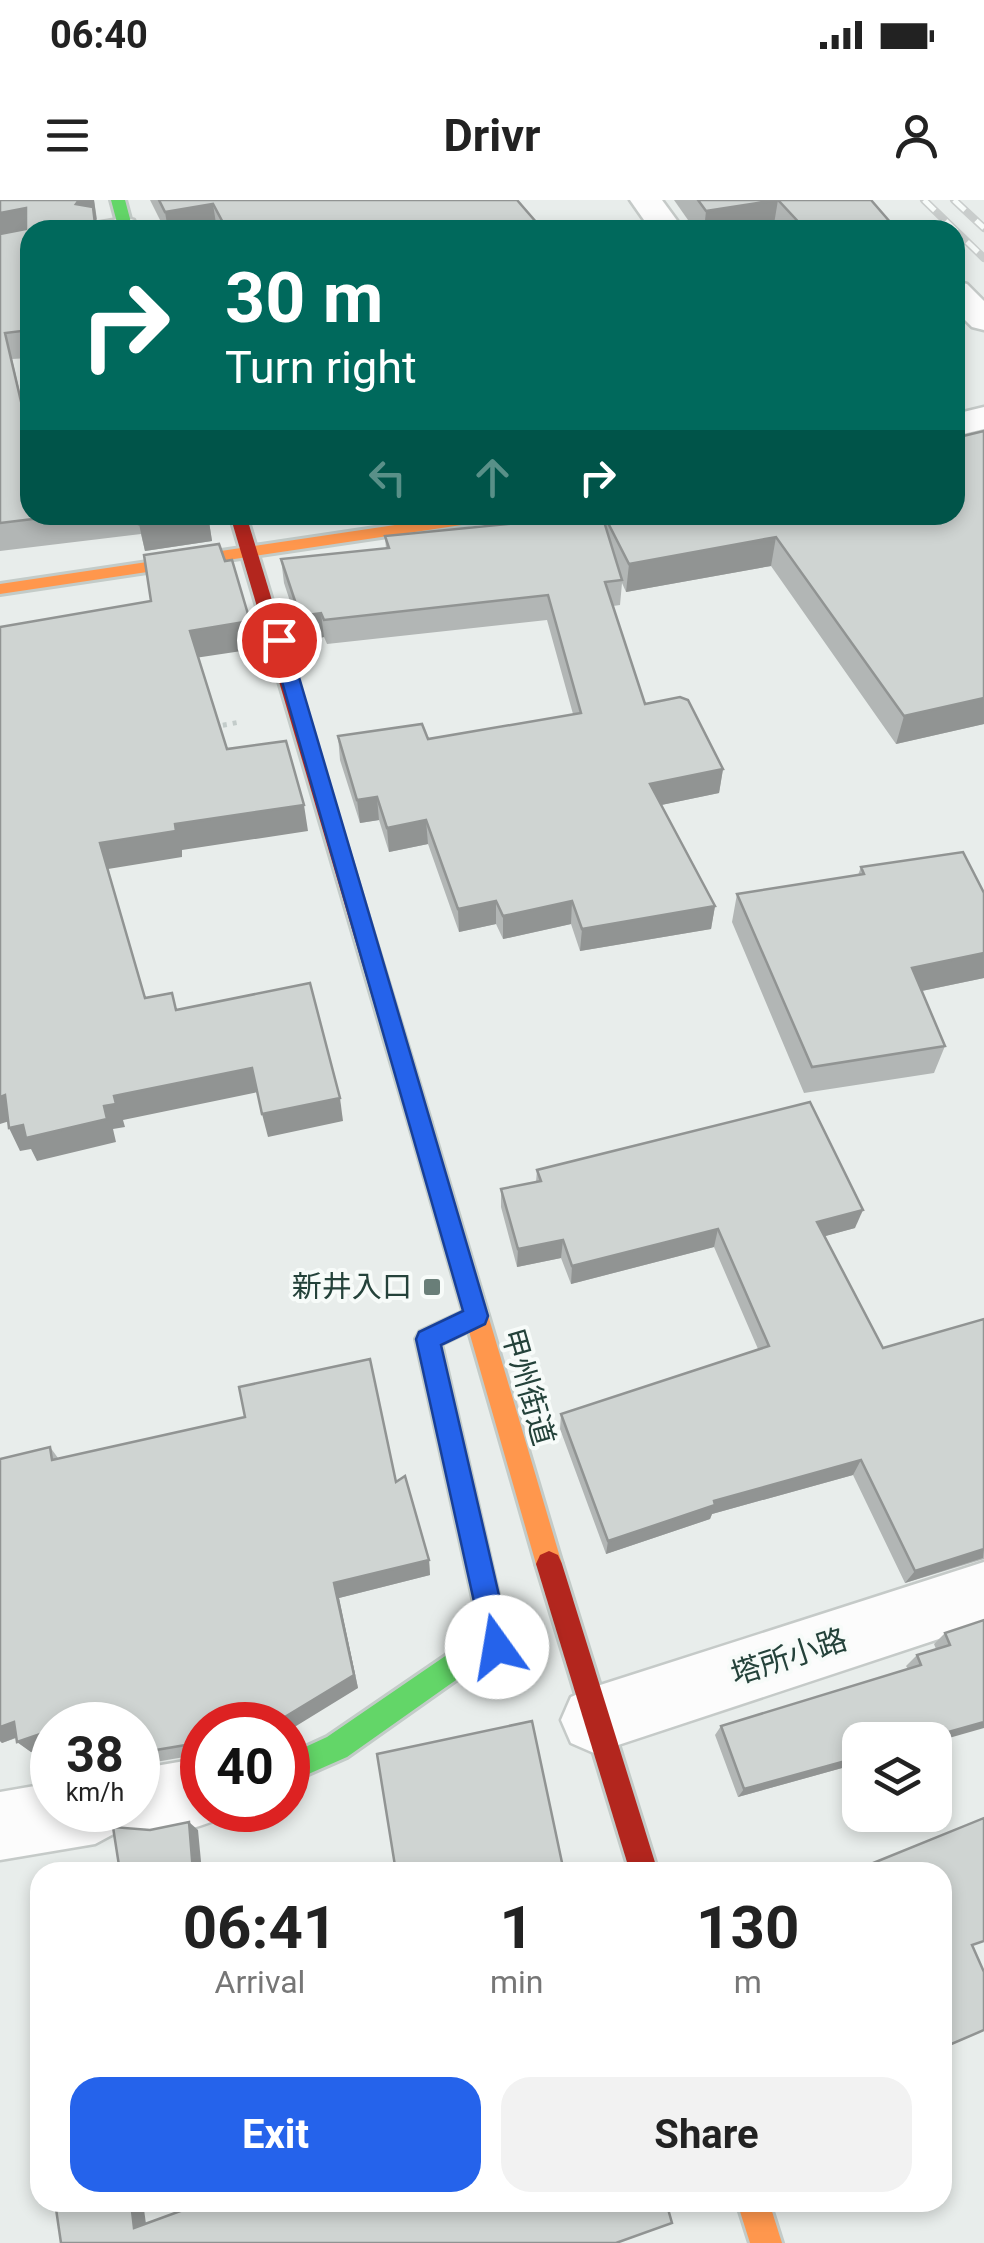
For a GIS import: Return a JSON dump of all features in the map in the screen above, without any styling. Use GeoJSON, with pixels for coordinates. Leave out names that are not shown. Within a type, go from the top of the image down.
{"type":"FeatureCollection","features":[{"type":"Feature","properties":{"kind":"main road","name":"甲州街道"},"geometry":{"type":"LineString","coordinates":[[242,525],[594,1720],[641,1862]]}},
{"type":"Feature","properties":{"kind":"main road"},"geometry":{"type":"LineString","coordinates":[[0,588],[421,525]]}},
{"type":"Feature","properties":{"kind":"main road"},"geometry":{"type":"LineString","coordinates":[[310,1759],[337,1747],[466,1657],[497,1647],[428,1339],[476,1316]]}},
{"type":"Feature","properties":{"kind":"main road"},"geometry":{"type":"LineString","coordinates":[[756,2212],[766,2243]]}},
{"type":"Feature","properties":{"kind":"street"},"geometry":{"type":"LineString","coordinates":[[965,301],[984,320]]}},
{"type":"Feature","properties":{"kind":"street","name":"塔所小路"},"geometry":{"type":"LineString","coordinates":[[594,1720],[984,1594]]}},
{"type":"Feature","properties":{"kind":"street"},"geometry":{"type":"LineString","coordinates":[[0,1826],[30,1821]]}},
{"type":"Feature","properties":{"kind":"path"},"geometry":{"type":"LineString","coordinates":[[203,728],[300,712]]}},
{"type":"Feature","properties":{"kind":"building"},"geometry":{"type":"Polygon","coordinates":[[[0,200],[79,200],[76,204],[93,207],[95,220],[26,220],[26,208],[0,213],[0,200]]]}},
{"type":"Feature","properties":{"kind":"building"},"geometry":{"type":"Polygon","coordinates":[[[159,200],[517,200],[534,220],[222,220],[213,204],[165,212],[159,200]]]}},
{"type":"Feature","properties":{"kind":"building"},"geometry":{"type":"Polygon","coordinates":[[[698,200],[778,200],[706,211],[698,200]]]}},
{"type":"Feature","properties":{"kind":"building"},"geometry":{"type":"Polygon","coordinates":[[[778,200],[871,200],[888,220],[797,220],[778,200]]]}},
{"type":"Feature","properties":{"kind":"building"},"geometry":{"type":"Polygon","coordinates":[[[20,230],[20,331],[5,333],[20,397],[20,521],[0,523],[0,234],[20,230]]]}},
{"type":"Feature","properties":{"kind":"building"},"geometry":{"type":"Polygon","coordinates":[[[984,431],[984,698],[904,716],[776,537],[629,564],[609,525],[965,525],[965,436],[984,431]]]}},
{"type":"Feature","properties":{"kind":"building"},"geometry":{"type":"Polygon","coordinates":[[[497,525],[605,525],[622,580],[605,582],[645,704],[680,697],[688,700],[723,769],[650,784],[715,906],[582,929],[572,901],[503,916],[496,901],[458,909],[426,820],[387,828],[377,797],[357,800],[338,736],[422,724],[428,739],[581,713],[548,595],[324,620],[321,613],[300,616],[281,559],[389,548],[385,536],[497,525]]]}},
{"type":"Feature","properties":{"kind":"building"},"geometry":{"type":"Polygon","coordinates":[[[219,544],[225,561],[232,560],[250,621],[190,631],[227,749],[286,741],[304,805],[175,824],[176,831],[100,843],[145,998],[172,993],[176,1010],[310,983],[340,1098],[262,1114],[252,1068],[114,1096],[116,1104],[104,1106],[107,1119],[26,1138],[23,1125],[9,1128],[5,1095],[0,1097],[0,627],[151,601],[144,555],[219,544]]]}},
{"type":"Feature","properties":{"kind":"building"},"geometry":{"type":"Polygon","coordinates":[[[963,852],[984,893],[984,953],[912,968],[945,1046],[812,1067],[737,894],[864,874],[861,867],[963,852]]]}},
{"type":"Feature","properties":{"kind":"building"},"geometry":{"type":"Polygon","coordinates":[[[810,1102],[863,1210],[817,1222],[883,1348],[984,1319],[984,1549],[915,1571],[861,1460],[714,1501],[715,1505],[608,1541],[561,1414],[769,1346],[718,1229],[572,1266],[563,1240],[518,1249],[501,1189],[541,1181],[537,1170],[810,1102]]]}},
{"type":"Feature","properties":{"kind":"building"},"geometry":{"type":"Polygon","coordinates":[[[370,1359],[396,1482],[405,1476],[429,1560],[334,1583],[354,1675],[310,1702],[180,1702],[180,1746],[160,1749],[160,1702],[30,1702],[30,1738],[17,1742],[14,1722],[0,1727],[0,1459],[50,1447],[52,1460],[245,1417],[239,1387],[370,1359]]]}},
{"type":"Feature","properties":{"kind":"building"},"geometry":{"type":"Polygon","coordinates":[[[984,1620],[984,1722],[952,1731],[952,1722],[842,1722],[842,1762],[744,1789],[721,1726],[921,1665],[917,1655],[950,1645],[945,1633],[984,1620]]]}},
{"type":"Feature","properties":{"kind":"building"},"geometry":{"type":"Polygon","coordinates":[[[532,1721],[562,1862],[394,1862],[377,1754],[532,1721]]]}},
{"type":"Feature","properties":{"kind":"building"},"geometry":{"type":"Polygon","coordinates":[[[984,1818],[984,1941],[972,1945],[984,1972],[984,2030],[952,2044],[952,1862],[876,1862],[984,1818]]]}},
{"type":"Feature","properties":{"kind":"building"},"geometry":{"type":"Polygon","coordinates":[[[180,1824],[180,1832],[190,1832],[192,1862],[118,1862],[114,1832],[160,1832],[160,1828],[180,1824]]]}},
{"type":"Feature","properties":{"kind":"building"},"geometry":{"type":"Polygon","coordinates":[[[56,2212],[132,2212],[134,2228],[178,2212],[669,2212],[672,2223],[616,2243],[61,2243],[56,2212]]]}},
{"type":"Feature","properties":{"kind":"railway"},"geometry":{"type":"LineString","coordinates":[[924,200],[945,220]]}},
{"type":"Feature","properties":{"kind":"railway"},"geometry":{"type":"LineString","coordinates":[[954,200],[984,228]]}},
{"type":"Feature","properties":{"kind":"railway"},"geometry":{"type":"LineString","coordinates":[[965,240],[984,258]]}},
{"type":"Feature","properties":{"kind":"traffic: fast"},"geometry":{"type":"LineString","coordinates":[[118,200],[123,220]]}},
{"type":"Feature","properties":{"kind":"traffic: fast"},"geometry":{"type":"LineString","coordinates":[[310,1759],[337,1747],[466,1657],[497,1647],[428,1339],[476,1316]]}},
{"type":"Feature","properties":{"kind":"traffic: slow"},"geometry":{"type":"LineString","coordinates":[[0,589],[428,525]]}},
{"type":"Feature","properties":{"kind":"traffic: slow"},"geometry":{"type":"LineString","coordinates":[[420,1123],[549,1564]]}},
{"type":"Feature","properties":{"kind":"traffic: slow"},"geometry":{"type":"LineString","coordinates":[[756,2212],[766,2243]]}},
{"type":"Feature","properties":{"kind":"traffic: jam"},"geometry":{"type":"LineString","coordinates":[[241,525],[420,1123]]}},
{"type":"Feature","properties":{"kind":"traffic: jam"},"geometry":{"type":"LineString","coordinates":[[549,1564],[641,1862]]}},
{"type":"Feature","properties":{"kind":"place","name":"新井入口"},"geometry":{"type":"Point","coordinates":[432,1287]}},
{"type":"Feature","properties":{"kind":"route"},"geometry":{"type":"LineString","coordinates":[[279,640],[476,1316],[428,1339],[497,1647]]}}]}
